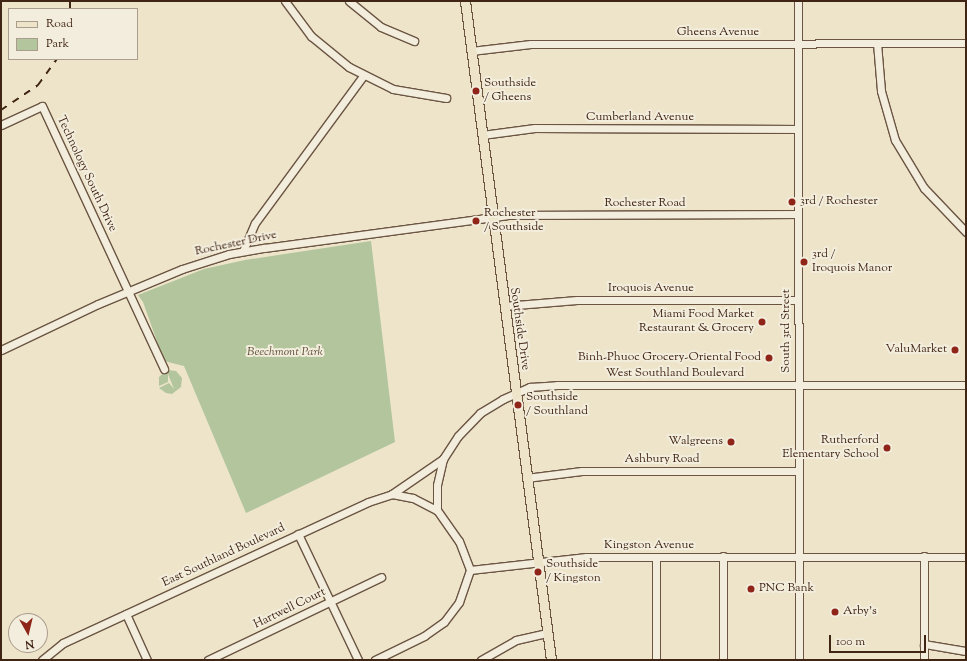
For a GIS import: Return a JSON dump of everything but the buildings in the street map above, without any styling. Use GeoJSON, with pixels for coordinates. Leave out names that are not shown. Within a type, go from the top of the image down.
{"type":"FeatureCollection","features":[{"type":"Feature","properties":{"kind":"main road","name":"Southside Drive"},"geometry":{"type":"LineString","coordinates":[[465,1],[504,306],[517,392],[537,563],[551,660]]}},
{"type":"Feature","properties":{"kind":"street"},"geometry":{"type":"LineString","coordinates":[[286,1],[311,36],[339,60],[363,76],[407,92],[446,98]]}},
{"type":"Feature","properties":{"kind":"street"},"geometry":{"type":"LineString","coordinates":[[349,1],[378,25],[414,41]]}},
{"type":"Feature","properties":{"kind":"street","name":"South 3rd Street"},"geometry":{"type":"LineString","coordinates":[[798,1],[799,660]]}},
{"type":"Feature","properties":{"kind":"street"},"geometry":{"type":"LineString","coordinates":[[877,43],[881,91],[895,140],[924,188],[966,232]]}},
{"type":"Feature","properties":{"kind":"street","name":"Gheens Avenue"},"geometry":{"type":"LineString","coordinates":[[471,50],[530,44],[966,43]]}},
{"type":"Feature","properties":{"kind":"street"},"geometry":{"type":"LineString","coordinates":[[243,251],[255,223],[363,76]]}},
{"type":"Feature","properties":{"kind":"street","name":"Technology South Drive"},"geometry":{"type":"LineString","coordinates":[[1,125],[42,106],[129,292]]}},
{"type":"Feature","properties":{"kind":"street","name":"Cumberland Avenue"},"geometry":{"type":"LineString","coordinates":[[482,135],[535,128],[798,129]]}},
{"type":"Feature","properties":{"kind":"street","name":"Rochester Road"},"geometry":{"type":"LineString","coordinates":[[493,218],[515,215],[798,214]]}},
{"type":"Feature","properties":{"kind":"street","name":"Rochester Drive"},"geometry":{"type":"LineString","coordinates":[[1,350],[182,268],[243,251],[493,218]]}},
{"type":"Feature","properties":{"kind":"street"},"geometry":{"type":"LineString","coordinates":[[129,292],[164,369]]}},
{"type":"Feature","properties":{"kind":"street","name":"Iroquois Avenue"},"geometry":{"type":"LineString","coordinates":[[504,306],[577,300],[798,300]]}},
{"type":"Feature","properties":{"kind":"street","name":"West Southland Boulevard"},"geometry":{"type":"LineString","coordinates":[[417,475],[442,459],[458,436],[480,413],[517,392],[530,387],[557,385],[966,385]]}},
{"type":"Feature","properties":{"kind":"street"},"geometry":{"type":"LineString","coordinates":[[437,510],[437,485],[442,459]]}},
{"type":"Feature","properties":{"kind":"street","name":"Ashbury Road"},"geometry":{"type":"LineString","coordinates":[[526,478],[582,471],[798,471]]}},
{"type":"Feature","properties":{"kind":"street","name":"East Southland Boulevard"},"geometry":{"type":"LineString","coordinates":[[42,660],[64,643],[368,502],[392,494],[417,475]]}},
{"type":"Feature","properties":{"kind":"street"},"geometry":{"type":"LineString","coordinates":[[375,660],[424,636],[444,622],[459,602],[470,570],[456,536],[437,510],[413,498],[392,494]]}},
{"type":"Feature","properties":{"kind":"street"},"geometry":{"type":"LineString","coordinates":[[298,534],[358,660]]}},
{"type":"Feature","properties":{"kind":"street"},"geometry":{"type":"LineString","coordinates":[[656,556],[656,660]]}},
{"type":"Feature","properties":{"kind":"street"},"geometry":{"type":"LineString","coordinates":[[723,556],[723,660]]}},
{"type":"Feature","properties":{"kind":"street"},"geometry":{"type":"LineString","coordinates":[[924,556],[924,660]]}},
{"type":"Feature","properties":{"kind":"street","name":"Kingston Avenue"},"geometry":{"type":"LineString","coordinates":[[470,570],[586,557],[966,557]]}},
{"type":"Feature","properties":{"kind":"street","name":"Hartwell Court"},"geometry":{"type":"LineString","coordinates":[[208,660],[381,577]]}},
{"type":"Feature","properties":{"kind":"street"},"geometry":{"type":"LineString","coordinates":[[126,614],[147,660]]}},
{"type":"Feature","properties":{"kind":"street"},"geometry":{"type":"LineString","coordinates":[[481,660],[516,640],[547,633]]}},
{"type":"Feature","properties":{"kind":"street"},"geometry":{"type":"LineString","coordinates":[[924,644],[966,651]]}},
{"type":"Feature","properties":{"kind":"green space","name":"Beechmont Park"},"geometry":{"type":"Polygon","coordinates":[[[371,241],[395,442],[246,513],[184,366],[164,361],[143,302],[138,295],[204,269],[245,260],[371,241]]]}},
{"type":"Feature","properties":{"kind":"green space"},"geometry":{"type":"Polygon","coordinates":[[[167,370],[176,371],[182,378],[181,387],[172,394],[166,393],[159,388],[169,383],[174,389],[168,374],[168,382],[159,386],[159,377],[167,370]]]}},
{"type":"Feature","properties":{"kind":"railway"},"geometry":{"type":"LineString","coordinates":[[70,1],[70,8]]}},
{"type":"Feature","properties":{"kind":"railway"},"geometry":{"type":"LineString","coordinates":[[1,110],[38,85],[56,60]]}},
{"type":"Feature","properties":{"kind":"place","name":"Southside / Gheens"},"geometry":{"type":"Point","coordinates":[476,91]}},
{"type":"Feature","properties":{"kind":"place","name":"3rd / Rochester"},"geometry":{"type":"Point","coordinates":[792,202]}},
{"type":"Feature","properties":{"kind":"place","name":"Rochester / Southside"},"geometry":{"type":"Point","coordinates":[476,221]}},
{"type":"Feature","properties":{"kind":"place","name":"3rd / Iroquois Manor"},"geometry":{"type":"Point","coordinates":[804,262]}},
{"type":"Feature","properties":{"kind":"place","name":"Miami Food Market Restaurant & Grocery"},"geometry":{"type":"Point","coordinates":[762,322]}},
{"type":"Feature","properties":{"kind":"place","name":"ValuMarket"},"geometry":{"type":"Point","coordinates":[955,350]}},
{"type":"Feature","properties":{"kind":"place","name":"Binh-Phuoc Grocery-Oriental Food"},"geometry":{"type":"Point","coordinates":[769,358]}},
{"type":"Feature","properties":{"kind":"place","name":"Southside / Southland"},"geometry":{"type":"Point","coordinates":[518,405]}},
{"type":"Feature","properties":{"kind":"place","name":"Walgreens"},"geometry":{"type":"Point","coordinates":[731,442]}},
{"type":"Feature","properties":{"kind":"place","name":"Rutherford Elementary School"},"geometry":{"type":"Point","coordinates":[887,448]}},
{"type":"Feature","properties":{"kind":"place","name":"Southside / Kingston"},"geometry":{"type":"Point","coordinates":[538,572]}},
{"type":"Feature","properties":{"kind":"place","name":"PNC Bank"},"geometry":{"type":"Point","coordinates":[751,589]}},
{"type":"Feature","properties":{"kind":"place","name":"Arby's"},"geometry":{"type":"Point","coordinates":[835,612]}}]}
